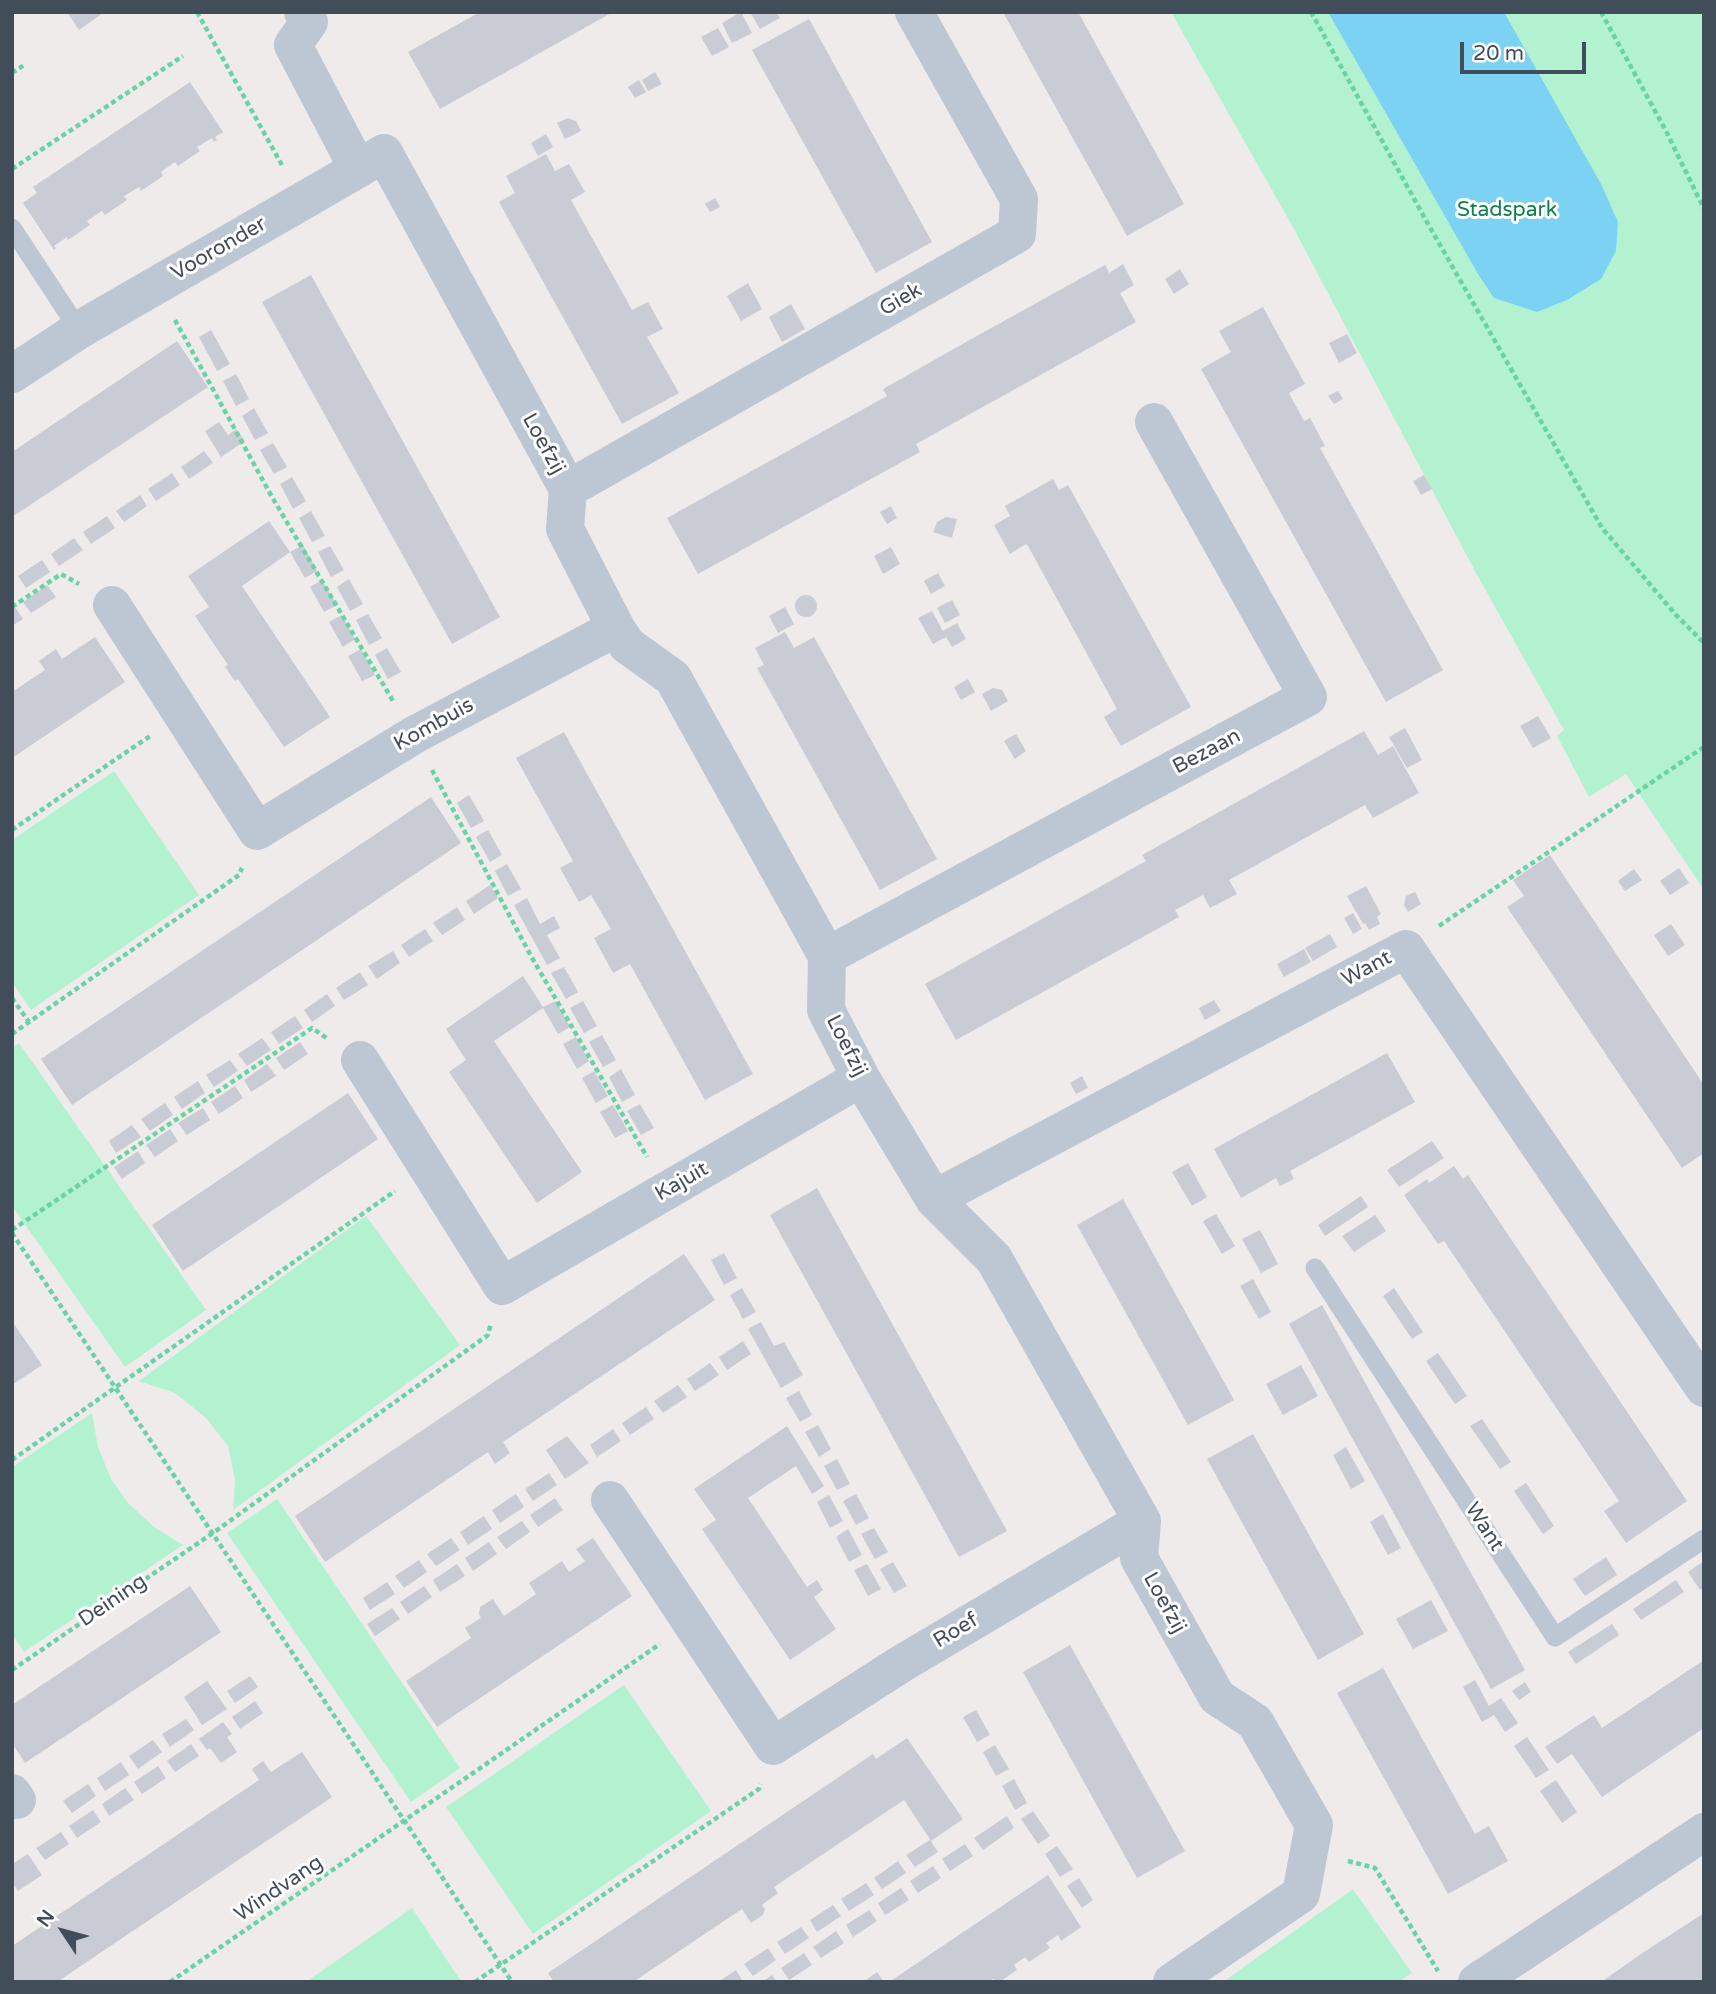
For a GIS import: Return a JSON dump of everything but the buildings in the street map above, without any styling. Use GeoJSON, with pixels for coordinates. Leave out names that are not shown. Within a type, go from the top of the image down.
{"type":"FeatureCollection","features":[{"type":"Feature","properties":{"kind":"street","name":"Giek"},"geometry":{"type":"LineString","coordinates":[[568,489],[1017,233],[1019,199],[914,12]]}},
{"type":"Feature","properties":{"kind":"street"},"geometry":{"type":"LineString","coordinates":[[313,15],[293,45],[358,169]]}},
{"type":"Feature","properties":{"kind":"street","name":"Loefzij"},"geometry":{"type":"LineString","coordinates":[[358,169],[384,153],[568,489],[565,529],[616,628],[627,645],[673,678],[827,956],[826,1010],[862,1078],[934,1199],[994,1259],[1142,1521],[1139,1558],[1217,1697],[1255,1722],[1314,1825],[1301,1894],[1172,1982]]}},
{"type":"Feature","properties":{"kind":"street","name":"Vooronder"},"geometry":{"type":"LineString","coordinates":[[12,374],[79,330],[358,169]]}},
{"type":"Feature","properties":{"kind":"street","name":"Bezaan"},"geometry":{"type":"LineString","coordinates":[[827,956],[1308,697],[1154,422]]}},
{"type":"Feature","properties":{"kind":"street"},"geometry":{"type":"LineString","coordinates":[[112,605],[257,831]]}},
{"type":"Feature","properties":{"kind":"street","name":"Kombuis"},"geometry":{"type":"LineString","coordinates":[[257,831],[414,735],[616,628]]}},
{"type":"Feature","properties":{"kind":"street","name":"Want"},"geometry":{"type":"LineString","coordinates":[[934,1199],[1406,948],[1704,1388]]}},
{"type":"Feature","properties":{"kind":"street"},"geometry":{"type":"LineString","coordinates":[[360,1060],[502,1286]]}},
{"type":"Feature","properties":{"kind":"street","name":"Kajuit"},"geometry":{"type":"LineString","coordinates":[[502,1286],[862,1078]]}},
{"type":"Feature","properties":{"kind":"street"},"geometry":{"type":"LineString","coordinates":[[610,1500],[773,1746]]}},
{"type":"Feature","properties":{"kind":"street","name":"Roef"},"geometry":{"type":"LineString","coordinates":[[773,1746],[901,1664],[1142,1521]]}},
{"type":"Feature","properties":{"kind":"street"},"geometry":{"type":"LineString","coordinates":[[1476,1982],[1704,1832]]}},
{"type":"Feature","properties":{"kind":"lane"},"geometry":{"type":"LineString","coordinates":[[12,229],[79,330]]}},
{"type":"Feature","properties":{"kind":"lane","name":"Want"},"geometry":{"type":"LineString","coordinates":[[1315,1268],[1555,1637],[1704,1539]]}},
{"type":"Feature","properties":{"kind":"path"},"geometry":{"type":"LineString","coordinates":[[197,12],[286,172]]}},
{"type":"Feature","properties":{"kind":"path"},"geometry":{"type":"LineString","coordinates":[[1311,12],[1428,224],[1602,528],[1676,615],[1704,643]]}},
{"type":"Feature","properties":{"kind":"path"},"geometry":{"type":"LineString","coordinates":[[1601,12],[1666,131],[1704,209]]}},
{"type":"Feature","properties":{"kind":"path"},"geometry":{"type":"LineString","coordinates":[[12,169],[183,56]]}},
{"type":"Feature","properties":{"kind":"path"},"geometry":{"type":"LineString","coordinates":[[12,73],[24,65]]}},
{"type":"Feature","properties":{"kind":"path"},"geometry":{"type":"LineString","coordinates":[[12,607],[61,574],[112,605]]}},
{"type":"Feature","properties":{"kind":"path"},"geometry":{"type":"LineString","coordinates":[[12,830],[183,714]]}},
{"type":"Feature","properties":{"kind":"path"},"geometry":{"type":"LineString","coordinates":[[1406,948],[1704,747]]}},
{"type":"Feature","properties":{"kind":"path"},"geometry":{"type":"LineString","coordinates":[[12,1034],[239,875],[257,831]]}},
{"type":"Feature","properties":{"kind":"path"},"geometry":{"type":"LineString","coordinates":[[12,998],[29,1022]]}},
{"type":"Feature","properties":{"kind":"path"},"geometry":{"type":"LineString","coordinates":[[360,1060],[312,1028],[12,1231],[512,1982]]}},
{"type":"Feature","properties":{"kind":"path"},"geometry":{"type":"LineString","coordinates":[[12,1460],[428,1168]]}},
{"type":"Feature","properties":{"kind":"path"},"geometry":{"type":"LineString","coordinates":[[213,1533],[488,1335],[502,1286]]}},
{"type":"Feature","properties":{"kind":"path","name":"Deining"},"geometry":{"type":"LineString","coordinates":[[12,1670],[213,1533]]}},
{"type":"Feature","properties":{"kind":"path"},"geometry":{"type":"LineString","coordinates":[[405,1821],[691,1623]]}},
{"type":"Feature","properties":{"kind":"path"},"geometry":{"type":"LineString","coordinates":[[475,1982],[759,1789],[773,1746]]}},
{"type":"Feature","properties":{"kind":"path","name":"Windvang"},"geometry":{"type":"LineString","coordinates":[[170,1982],[405,1821]]}},
{"type":"Feature","properties":{"kind":"path"},"geometry":{"type":"LineString","coordinates":[[1310,1850],[1375,1868],[1444,1982]]}},
{"type":"Feature","properties":{"kind":"green space","name":"Stadspark"},"geometry":{"type":"Polygon","coordinates":[[[1171,12],[1704,12],[1704,890],[1626,774],[1589,797],[1557,736],[1564,730],[1476,573],[1294,229],[1171,12]]]}},
{"type":"Feature","properties":{"kind":"green space"},"geometry":{"type":"Polygon","coordinates":[[[114,771],[199,895],[31,1010],[12,982],[12,840],[114,771]]]}},
{"type":"Feature","properties":{"kind":"green space"},"geometry":{"type":"Polygon","coordinates":[[[19,1043],[206,1310],[125,1367],[12,1206],[12,1048],[19,1043]]]}},
{"type":"Feature","properties":{"kind":"green space"},"geometry":{"type":"Polygon","coordinates":[[[366,1216],[460,1345],[233,1510],[235,1479],[228,1446],[206,1418],[175,1393],[139,1381],[366,1216]]]}},
{"type":"Feature","properties":{"kind":"green space"},"geometry":{"type":"Polygon","coordinates":[[[92,1413],[98,1447],[111,1479],[128,1503],[154,1527],[183,1545],[24,1652],[12,1634],[12,1467],[92,1413]]]}},
{"type":"Feature","properties":{"kind":"green space"},"geometry":{"type":"Polygon","coordinates":[[[277,1499],[460,1768],[411,1802],[227,1533],[277,1499]]]}},
{"type":"Feature","properties":{"kind":"green space"},"geometry":{"type":"Polygon","coordinates":[[[624,1685],[711,1811],[533,1934],[446,1807],[624,1685]]]}},
{"type":"Feature","properties":{"kind":"green space"},"geometry":{"type":"Polygon","coordinates":[[[1353,1889],[1412,1973],[1398,1982],[1223,1982],[1353,1889]]]}},
{"type":"Feature","properties":{"kind":"green space"},"geometry":{"type":"Polygon","coordinates":[[[412,1908],[460,1982],[306,1982],[412,1908]]]}},
{"type":"Feature","properties":{"kind":"water"},"geometry":{"type":"Polygon","coordinates":[[[1328,12],[1504,12],[1601,184],[1618,222],[1616,251],[1601,279],[1567,300],[1537,312],[1494,298],[1328,12]]]}}]}
